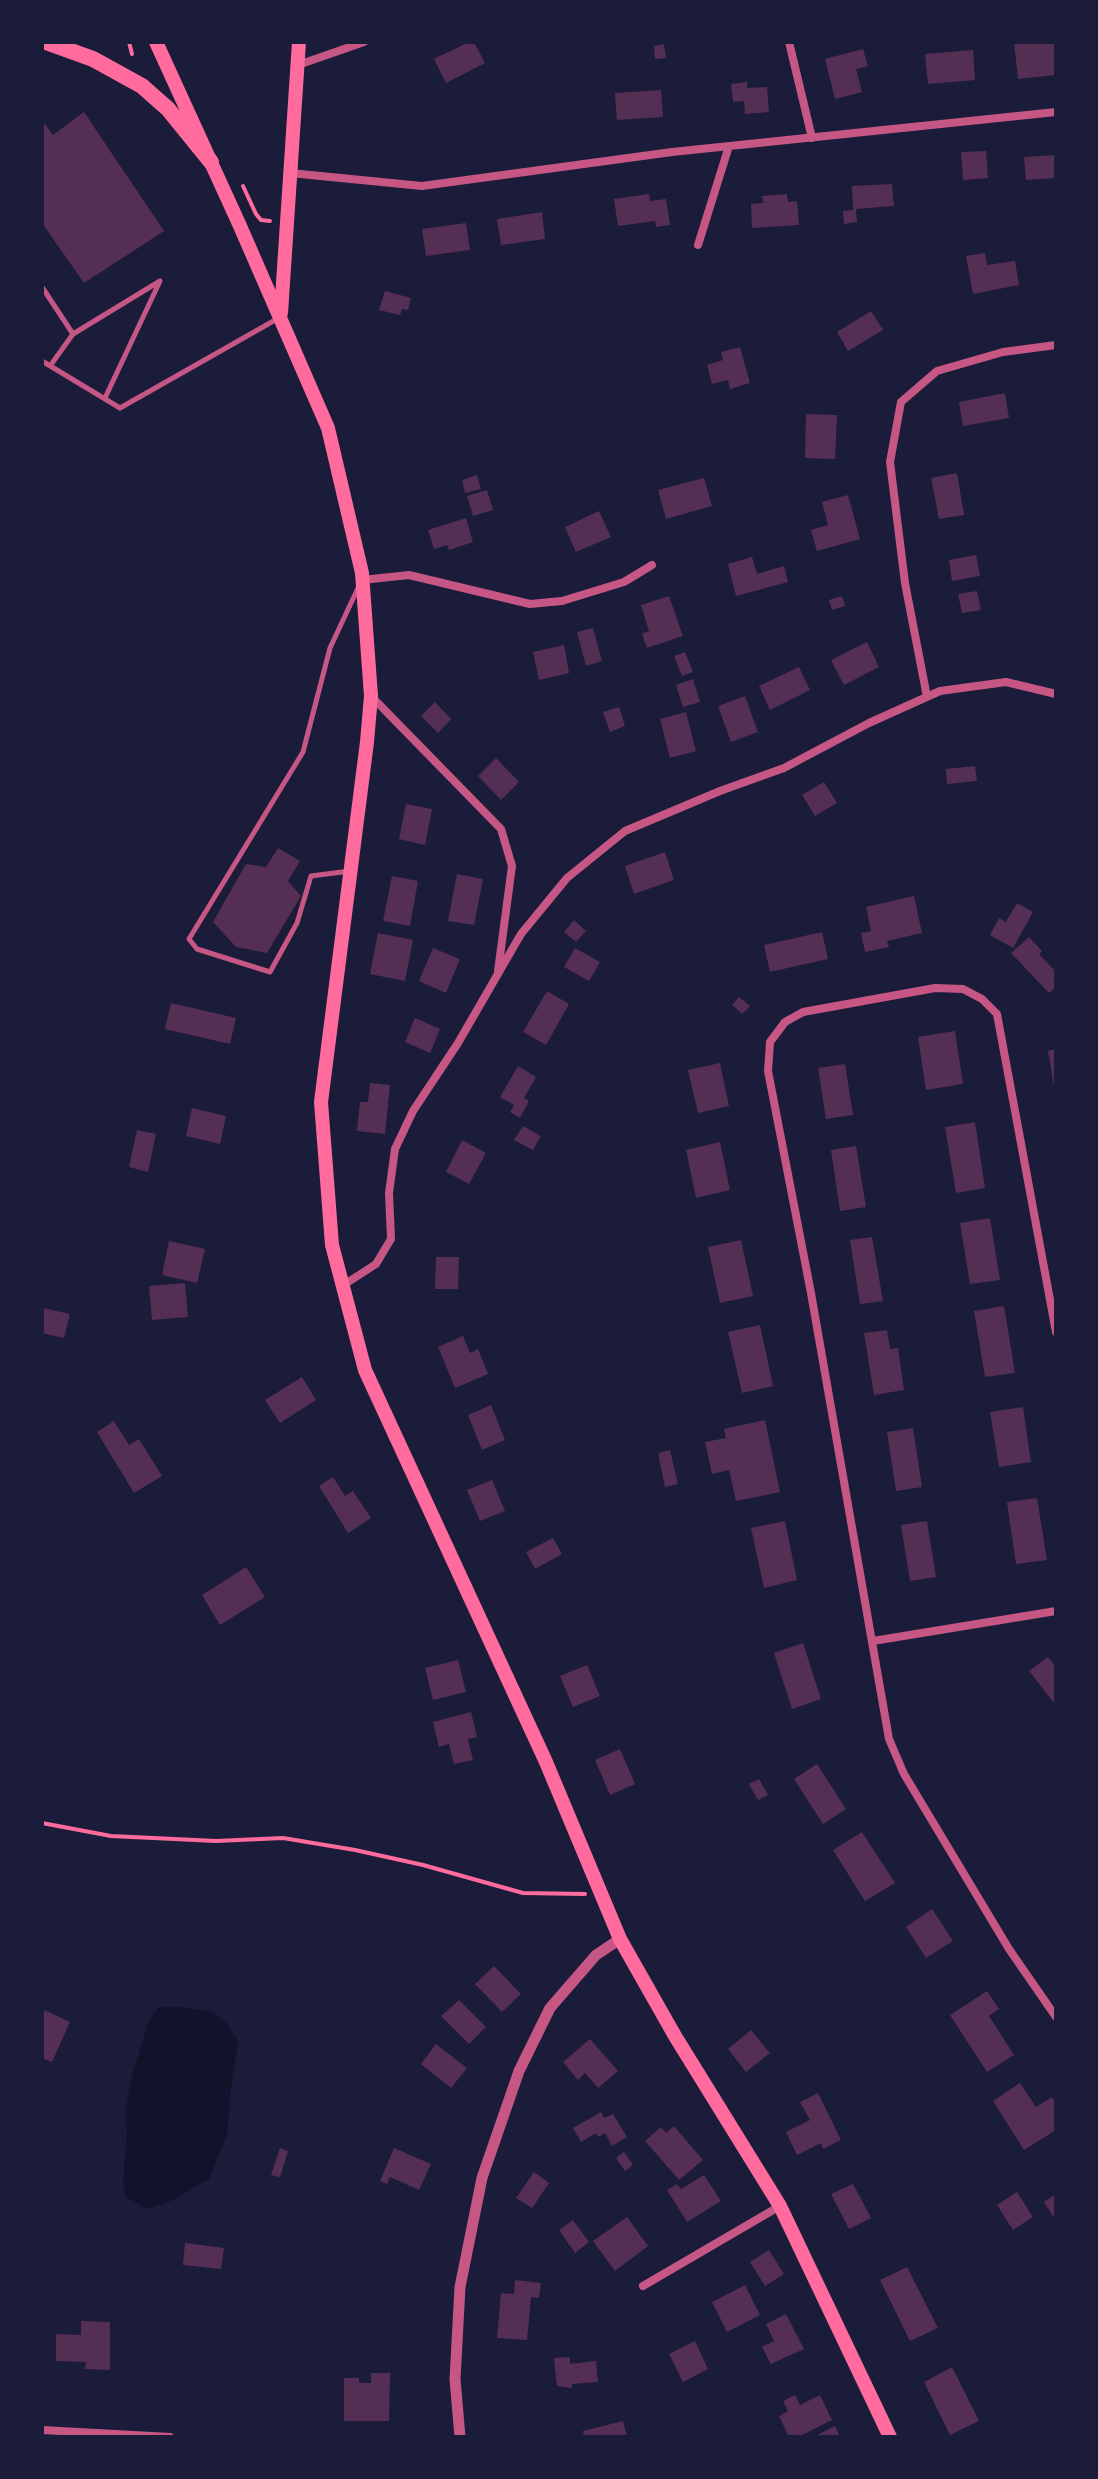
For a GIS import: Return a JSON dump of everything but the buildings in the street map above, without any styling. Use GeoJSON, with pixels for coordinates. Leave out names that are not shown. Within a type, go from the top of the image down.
{"type":"FeatureCollection","features":[{"type":"Feature","properties":{"kind":"highway"},"geometry":{"type":"LineString","coordinates":[[46,42],[93,59],[142,86],[168,109],[211,162]]}},
{"type":"Feature","properties":{"kind":"main road"},"geometry":{"type":"LineString","coordinates":[[156,42],[328,428],[362,580],[371,696],[321,1102],[332,1245],[365,1370],[546,1762],[620,1939],[675,2036],[780,2206],[890,2437]]}},
{"type":"Feature","properties":{"kind":"main road"},"geometry":{"type":"LineString","coordinates":[[280,317],[299,42]]}},
{"type":"Feature","properties":{"kind":"street"},"geometry":{"type":"LineString","coordinates":[[298,65],[364,42]]}},
{"type":"Feature","properties":{"kind":"street"},"geometry":{"type":"LineString","coordinates":[[789,42],[812,138]]}},
{"type":"Feature","properties":{"kind":"street"},"geometry":{"type":"LineString","coordinates":[[289,173],[422,186],[729,146],[1056,112]]}},
{"type":"Feature","properties":{"kind":"street"},"geometry":{"type":"LineString","coordinates":[[698,245],[729,146]]}},
{"type":"Feature","properties":{"kind":"street"},"geometry":{"type":"LineString","coordinates":[[927,697],[905,583],[890,462],[901,402],[937,371],[1003,352],[1056,345]]}},
{"type":"Feature","properties":{"kind":"street"},"geometry":{"type":"LineString","coordinates":[[362,580],[409,575],[530,604],[562,601],[624,582],[652,565]]}},
{"type":"Feature","properties":{"kind":"street"},"geometry":{"type":"LineString","coordinates":[[342,1286],[376,1264],[391,1239],[389,1193],[395,1149],[413,1111],[458,1043],[521,934],[567,878],[625,831],[784,768],[869,723],[940,691],[1006,682],[1056,694]]}},
{"type":"Feature","properties":{"kind":"street"},"geometry":{"type":"LineString","coordinates":[[371,696],[501,829],[512,866],[497,975]]}},
{"type":"Feature","properties":{"kind":"street"},"geometry":{"type":"LineString","coordinates":[[1056,1332],[997,1014],[982,999],[963,989],[935,988],[803,1012],[785,1022],[770,1042],[768,1071],[811,1293],[889,1739],[904,1774],[1009,1949],[1056,2017]]}},
{"type":"Feature","properties":{"kind":"street"},"geometry":{"type":"LineString","coordinates":[[873,1641],[1056,1611]]}},
{"type":"Feature","properties":{"kind":"street"},"geometry":{"type":"LineString","coordinates":[[460,2437],[455,2379],[460,2287],[482,2178],[519,2071],[550,2008],[596,1955],[620,1939]]}},
{"type":"Feature","properties":{"kind":"street"},"geometry":{"type":"LineString","coordinates":[[643,2286],[780,2206]]}},
{"type":"Feature","properties":{"kind":"street"},"geometry":{"type":"LineString","coordinates":[[42,2430],[170,2437]]}},
{"type":"Feature","properties":{"kind":"lane"},"geometry":{"type":"LineString","coordinates":[[50,366],[73,334],[160,281],[105,398]]}},
{"type":"Feature","properties":{"kind":"lane"},"geometry":{"type":"LineString","coordinates":[[42,287],[73,334]]}},
{"type":"Feature","properties":{"kind":"lane"},"geometry":{"type":"LineString","coordinates":[[42,361],[120,408],[280,317]]}},
{"type":"Feature","properties":{"kind":"lane"},"geometry":{"type":"LineString","coordinates":[[350,871],[311,876],[297,923],[270,972],[197,949],[189,939],[303,752],[330,648],[362,580]]}},
{"type":"Feature","properties":{"kind":"path"},"geometry":{"type":"LineString","coordinates":[[129,42],[132,54]]}},
{"type":"Feature","properties":{"kind":"path"},"geometry":{"type":"LineString","coordinates":[[42,1823],[111,1836],[216,1841],[283,1838],[423,1865],[523,1893],[600,1894]]}},
{"type":"Feature","properties":{"kind":"shaded area"},"geometry":{"type":"Polygon","coordinates":[[[159,2007],[183,2007],[214,2013],[227,2024],[238,2041],[227,2134],[209,2179],[173,2200],[147,2209],[126,2197],[123,2185],[127,2132],[125,2111],[149,2020],[159,2007]]]}}]}
